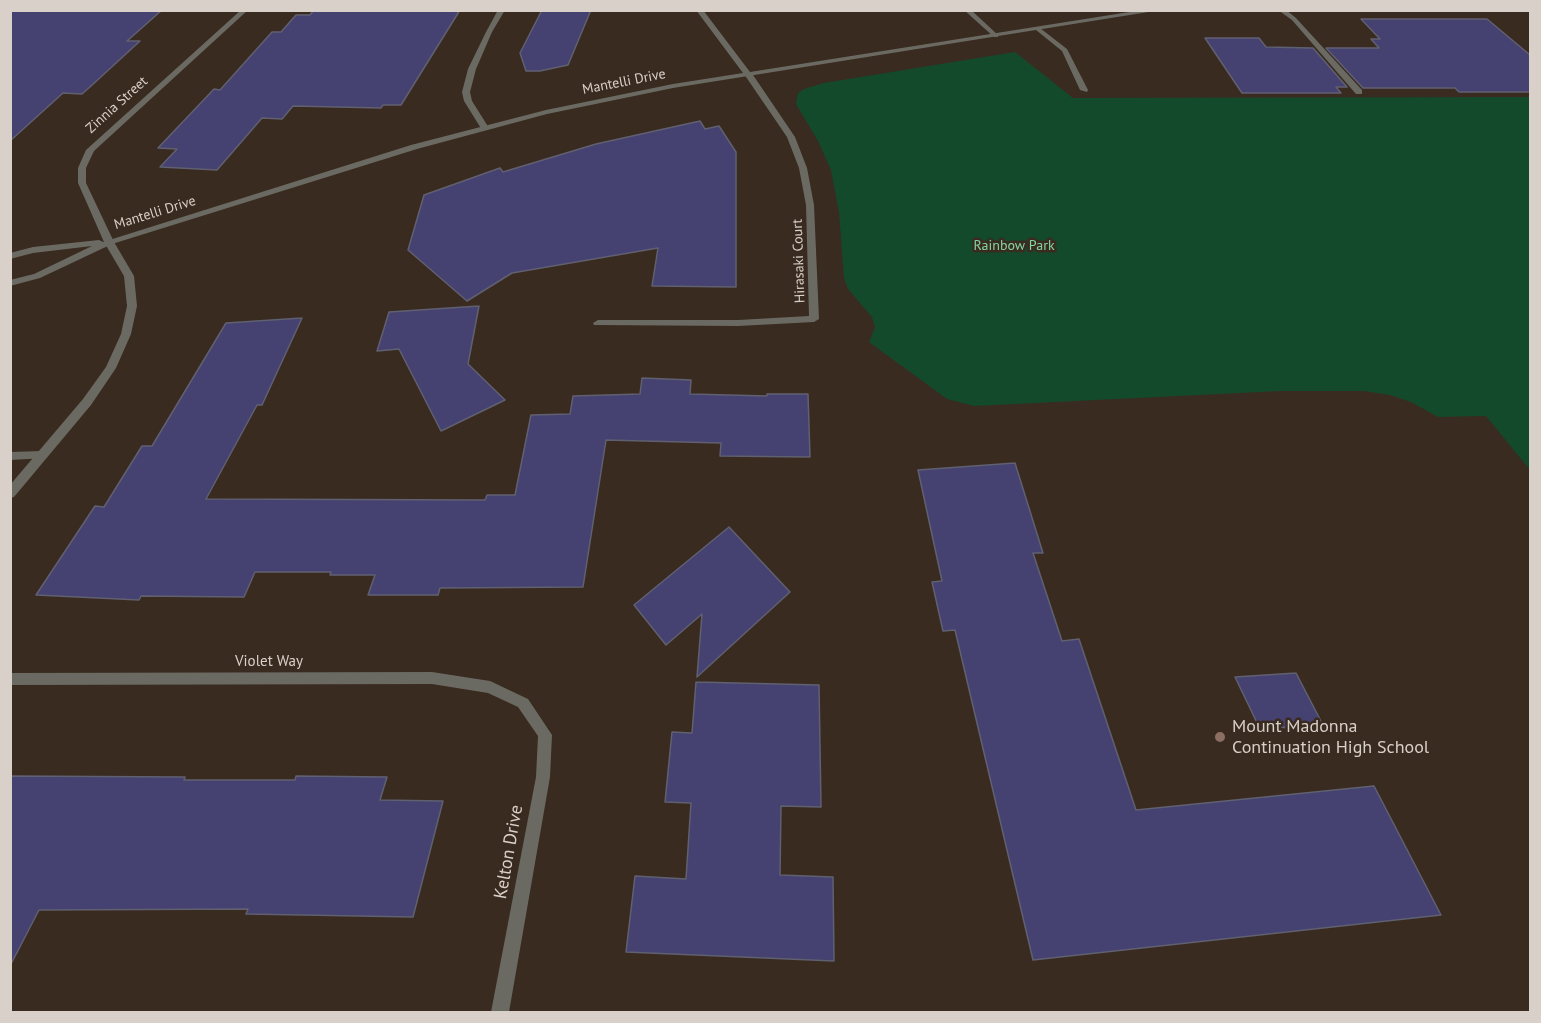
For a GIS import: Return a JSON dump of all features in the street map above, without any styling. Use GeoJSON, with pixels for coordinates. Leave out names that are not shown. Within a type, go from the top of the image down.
{"type":"FeatureCollection","features":[{"type":"Feature","properties":{"kind":"street","name":"Zinnia Street"},"geometry":{"type":"LineString","coordinates":[[10,494],[87,402],[111,368],[126,334],[132,306],[129,276],[82,183],[82,168],[90,150],[245,10]]}},
{"type":"Feature","properties":{"kind":"street"},"geometry":{"type":"LineString","coordinates":[[485,128],[468,101],[466,92],[472,69],[502,10]]}},
{"type":"Feature","properties":{"kind":"street"},"geometry":{"type":"LineString","coordinates":[[699,10],[748,74]]}},
{"type":"Feature","properties":{"kind":"street"},"geometry":{"type":"LineString","coordinates":[[966,10],[996,36]]}},
{"type":"Feature","properties":{"kind":"street","name":"Mantelli Drive"},"geometry":{"type":"LineString","coordinates":[[10,283],[37,276],[110,242],[414,147],[485,128],[609,99],[748,74],[1158,10]]}},
{"type":"Feature","properties":{"kind":"street"},"geometry":{"type":"LineString","coordinates":[[1281,10],[1294,19],[1359,92]]}},
{"type":"Feature","properties":{"kind":"street"},"geometry":{"type":"LineString","coordinates":[[1038,29],[1070,56],[1084,90]]}},
{"type":"Feature","properties":{"kind":"street","name":"Hirasaki Court"},"geometry":{"type":"LineString","coordinates":[[598,323],[738,324],[814,319],[810,205],[803,168],[790,137],[748,74]]}},
{"type":"Feature","properties":{"kind":"street","name":"Mantelli Drive"},"geometry":{"type":"LineString","coordinates":[[10,256],[33,250],[110,242]]}},
{"type":"Feature","properties":{"kind":"street"},"geometry":{"type":"LineString","coordinates":[[10,456],[42,455]]}},
{"type":"Feature","properties":{"kind":"street","name":"Violet Way"},"geometry":{"type":"LineString","coordinates":[[10,679],[432,678],[490,687],[523,703]]}},
{"type":"Feature","properties":{"kind":"street","name":"Kelton Drive"},"geometry":{"type":"LineString","coordinates":[[500,1012],[543,777],[545,735],[523,703]]}},
{"type":"Feature","properties":{"kind":"green space","name":"Rainbow Park"},"geometry":{"type":"Polygon","coordinates":[[[1015,52],[1073,98],[1530,97],[1530,470],[1486,416],[1438,417],[1411,402],[1390,395],[1364,391],[1280,391],[974,406],[947,399],[869,342],[875,327],[872,317],[848,289],[844,278],[839,212],[831,170],[818,141],[796,104],[798,93],[824,83],[1015,52]]]}},
{"type":"Feature","properties":{"kind":"building"},"geometry":{"type":"Polygon","coordinates":[[[10,10],[162,10],[127,41],[140,41],[82,94],[63,93],[10,141],[10,10]]]}},
{"type":"Feature","properties":{"kind":"building"},"geometry":{"type":"Polygon","coordinates":[[[314,10],[460,10],[401,105],[383,105],[381,108],[293,106],[282,119],[262,118],[217,170],[160,167],[177,149],[158,148],[214,89],[220,90],[272,32],[281,32],[296,15],[310,15],[314,10]]]}},
{"type":"Feature","properties":{"kind":"building"},"geometry":{"type":"Polygon","coordinates":[[[542,10],[591,10],[568,65],[540,71],[526,71],[520,53],[542,10]]]}},
{"type":"Feature","properties":{"kind":"building"},"geometry":{"type":"Polygon","coordinates":[[[1361,19],[1487,19],[1530,55],[1530,92],[1459,92],[1455,88],[1363,88],[1326,48],[1379,48],[1371,39],[1380,39],[1361,19]]]}},
{"type":"Feature","properties":{"kind":"building"},"geometry":{"type":"Polygon","coordinates":[[[1205,38],[1259,38],[1266,47],[1313,48],[1347,87],[1336,87],[1341,93],[1242,93],[1205,38]]]}},
{"type":"Feature","properties":{"kind":"building"},"geometry":{"type":"Polygon","coordinates":[[[700,121],[705,129],[719,126],[736,152],[736,287],[652,286],[658,248],[512,273],[467,301],[408,250],[424,195],[500,168],[503,172],[596,144],[700,121]]]}},
{"type":"Feature","properties":{"kind":"building"},"geometry":{"type":"Polygon","coordinates":[[[479,306],[468,364],[505,400],[441,431],[399,349],[377,351],[389,312],[479,306]]]}},
{"type":"Feature","properties":{"kind":"building"},"geometry":{"type":"Polygon","coordinates":[[[302,318],[262,405],[257,405],[206,499],[485,500],[487,495],[515,495],[531,415],[570,414],[573,396],[640,394],[642,378],[691,380],[690,394],[767,396],[767,394],[808,394],[810,457],[720,456],[721,443],[606,440],[583,587],[440,588],[438,595],[368,595],[375,575],[330,575],[331,572],[255,572],[244,597],[141,596],[139,600],[36,595],[95,506],[104,507],[142,446],[152,446],[226,323],[302,318]]]}},
{"type":"Feature","properties":{"kind":"building"},"geometry":{"type":"Polygon","coordinates":[[[1015,463],[1043,553],[1033,553],[1062,641],[1079,639],[1136,810],[1374,786],[1441,915],[1033,960],[955,630],[943,631],[932,582],[942,581],[918,470],[1015,463]]]}},
{"type":"Feature","properties":{"kind":"building"},"geometry":{"type":"Polygon","coordinates":[[[729,527],[790,592],[697,677],[702,614],[666,645],[634,605],[729,527]]]}},
{"type":"Feature","properties":{"kind":"building"},"geometry":{"type":"Polygon","coordinates":[[[1296,673],[1323,725],[1260,729],[1235,677],[1296,673]]]}},
{"type":"Feature","properties":{"kind":"building"},"geometry":{"type":"Polygon","coordinates":[[[696,682],[819,685],[821,807],[781,806],[780,875],[833,877],[834,961],[626,952],[635,876],[686,879],[691,803],[665,802],[672,732],[692,733],[696,682]]]}},
{"type":"Feature","properties":{"kind":"building"},"geometry":{"type":"Polygon","coordinates":[[[10,776],[185,777],[184,780],[295,780],[296,776],[387,777],[380,800],[443,801],[413,917],[246,914],[248,909],[39,910],[10,966],[10,776]]]}},
{"type":"Feature","properties":{"kind":"place","name":"Mount Madonna Continuation High School"},"geometry":{"type":"Point","coordinates":[1220,737]}}]}
